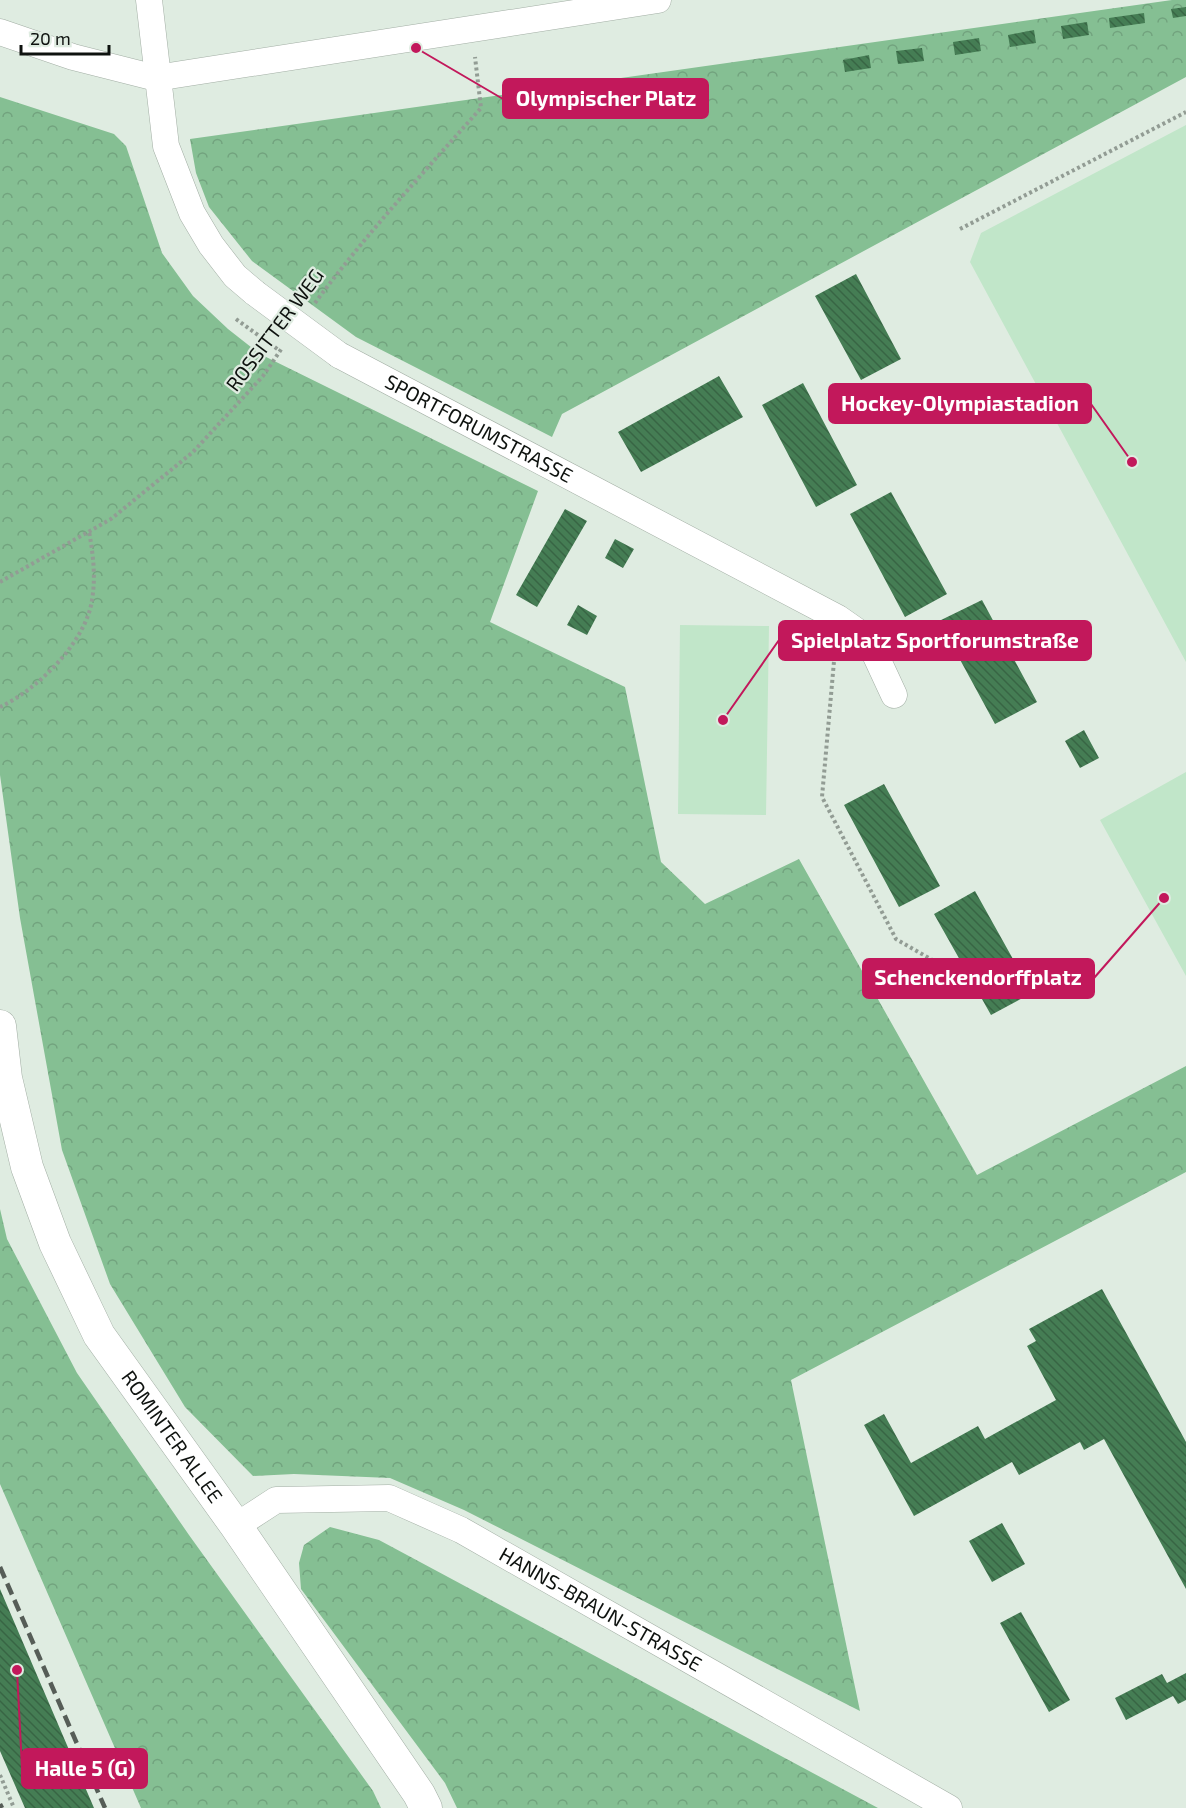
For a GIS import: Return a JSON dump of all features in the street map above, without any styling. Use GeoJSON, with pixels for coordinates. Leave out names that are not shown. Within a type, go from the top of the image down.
{"type":"FeatureCollection","features":[{"type":"Feature","properties":{"kind":"street","name":"SPORTFORUMSTRASSE"},"geometry":{"type":"LineString","coordinates":[[149,0],[165,146],[192,213],[211,246],[235,276],[339,355],[838,618],[868,639],[894,695]]}},
{"type":"Feature","properties":{"kind":"street"},"geometry":{"type":"LineString","coordinates":[[0,32],[73,57],[156,78],[658,0]]}},
{"type":"Feature","properties":{"kind":"street","name":"ROMINTER ALLEE"},"geometry":{"type":"LineString","coordinates":[[0,1026],[6,1078],[27,1167],[55,1243],[99,1335],[236,1526],[419,1794],[426,1808]]}},
{"type":"Feature","properties":{"kind":"street","name":"HANNS-BRAUN-STRASSE"},"geometry":{"type":"LineString","coordinates":[[236,1526],[276,1500],[389,1498],[461,1530],[949,1808]]}},
{"type":"Feature","properties":{"kind":"path","name":"ROSSITTER WEG"},"geometry":{"type":"LineString","coordinates":[[313,306],[332,280],[481,108],[472,29]]}},
{"type":"Feature","properties":{"kind":"path"},"geometry":{"type":"LineString","coordinates":[[960,229],[1186,112]]}},
{"type":"Feature","properties":{"kind":"path"},"geometry":{"type":"LineString","coordinates":[[237,319],[280,351]]}},
{"type":"Feature","properties":{"kind":"path","name":"ROSSITTER WEG"},"geometry":{"type":"LineString","coordinates":[[0,582],[111,519],[194,452],[263,376],[287,342]]}},
{"type":"Feature","properties":{"kind":"path"},"geometry":{"type":"LineString","coordinates":[[0,707],[27,690],[53,668],[80,633],[92,603],[95,570],[89,531]]}},
{"type":"Feature","properties":{"kind":"path"},"geometry":{"type":"LineString","coordinates":[[838,618],[822,797],[896,939],[948,969]]}},
{"type":"Feature","properties":{"kind":"path"},"geometry":{"type":"LineString","coordinates":[[0,1775],[14,1808]]}},
{"type":"Feature","properties":{"kind":"green space"},"geometry":{"type":"Polygon","coordinates":[[[1172,0],[1186,0],[1186,77],[562,414],[552,437],[356,337],[252,261],[209,207],[196,173],[190,139],[1172,0]]]}},
{"type":"Feature","properties":{"kind":"green space"},"geometry":{"type":"Polygon","coordinates":[[[0,97],[114,134],[126,146],[162,253],[193,296],[228,329],[260,354],[538,491],[490,622],[625,687],[661,862],[705,904],[799,859],[977,1175],[1186,1066],[1186,1172],[791,1380],[860,1711],[464,1510],[390,1478],[294,1474],[253,1476],[185,1407],[110,1284],[62,1150],[20,918],[0,775],[0,97]]]}},
{"type":"Feature","properties":{"kind":"green space"},"geometry":{"type":"Polygon","coordinates":[[[1186,125],[1186,662],[970,262],[981,233],[1186,125]]]}},
{"type":"Feature","properties":{"kind":"green space"},"geometry":{"type":"Polygon","coordinates":[[[680,625],[769,626],[766,815],[678,814],[680,625]]]}},
{"type":"Feature","properties":{"kind":"green space"},"geometry":{"type":"Polygon","coordinates":[[[1186,772],[1186,976],[1100,820],[1186,772]]]}},
{"type":"Feature","properties":{"kind":"green space"},"geometry":{"type":"Polygon","coordinates":[[[0,1209],[7,1239],[77,1373],[189,1535],[373,1791],[381,1808],[141,1808],[0,1484],[0,1209]]]}},
{"type":"Feature","properties":{"kind":"green space"},"geometry":{"type":"Polygon","coordinates":[[[330,1527],[379,1540],[878,1808],[457,1808],[445,1783],[301,1589],[299,1563],[304,1545],[330,1527]]]}},
{"type":"Feature","properties":{"kind":"building"},"geometry":{"type":"Polygon","coordinates":[[[1186,7],[1186,16],[1173,18],[1171,9],[1186,7]]]}},
{"type":"Feature","properties":{"kind":"building"},"geometry":{"type":"Polygon","coordinates":[[[1144,13],[1145,23],[1110,28],[1109,18],[1144,13]]]}},
{"type":"Feature","properties":{"kind":"building"},"geometry":{"type":"Polygon","coordinates":[[[1087,22],[1089,35],[1063,39],[1061,26],[1087,22]]]}},
{"type":"Feature","properties":{"kind":"building"},"geometry":{"type":"Polygon","coordinates":[[[1034,30],[1036,43],[1010,47],[1008,35],[1034,30]]]}},
{"type":"Feature","properties":{"kind":"building"},"geometry":{"type":"Polygon","coordinates":[[[979,38],[981,51],[955,55],[953,42],[979,38]]]}},
{"type":"Feature","properties":{"kind":"building"},"geometry":{"type":"Polygon","coordinates":[[[922,48],[924,61],[898,64],[896,51],[922,48]]]}},
{"type":"Feature","properties":{"kind":"building"},"geometry":{"type":"Polygon","coordinates":[[[869,55],[871,68],[845,72],[843,60],[869,55]]]}},
{"type":"Feature","properties":{"kind":"building"},"geometry":{"type":"Polygon","coordinates":[[[856,274],[901,359],[861,380],[815,296],[856,274]]]}},
{"type":"Feature","properties":{"kind":"building"},"geometry":{"type":"Polygon","coordinates":[[[719,376],[743,417],[641,472],[618,432],[719,376]]]}},
{"type":"Feature","properties":{"kind":"building"},"geometry":{"type":"Polygon","coordinates":[[[803,383],[857,485],[816,507],[762,405],[803,383]]]}},
{"type":"Feature","properties":{"kind":"building"},"geometry":{"type":"Polygon","coordinates":[[[891,492],[947,594],[905,617],[850,514],[891,492]]]}},
{"type":"Feature","properties":{"kind":"building"},"geometry":{"type":"Polygon","coordinates":[[[565,509],[587,521],[537,607],[516,595],[565,509]]]}},
{"type":"Feature","properties":{"kind":"building"},"geometry":{"type":"Polygon","coordinates":[[[615,539],[634,549],[623,568],[605,558],[615,539]]]}},
{"type":"Feature","properties":{"kind":"building"},"geometry":{"type":"Polygon","coordinates":[[[982,600],[1037,702],[995,724],[939,621],[982,600]]]}},
{"type":"Feature","properties":{"kind":"building"},"geometry":{"type":"Polygon","coordinates":[[[578,605],[597,616],[587,635],[567,625],[578,605]]]}},
{"type":"Feature","properties":{"kind":"building"},"geometry":{"type":"Polygon","coordinates":[[[1084,730],[1099,758],[1080,768],[1065,741],[1084,730]]]}},
{"type":"Feature","properties":{"kind":"building"},"geometry":{"type":"Polygon","coordinates":[[[884,784],[940,886],[899,907],[844,805],[884,784]]]}},
{"type":"Feature","properties":{"kind":"building"},"geometry":{"type":"Polygon","coordinates":[[[975,891],[1032,993],[991,1015],[934,914],[975,891]]]}},
{"type":"Feature","properties":{"kind":"building"},"geometry":{"type":"Polygon","coordinates":[[[1102,1289],[1186,1442],[1186,1589],[1104,1439],[1084,1450],[1080,1442],[1019,1475],[1012,1462],[914,1516],[864,1425],[884,1414],[911,1463],[978,1426],[985,1439],[1056,1400],[1027,1346],[1036,1341],[1029,1329],[1102,1289]]]}},
{"type":"Feature","properties":{"kind":"building"},"geometry":{"type":"Polygon","coordinates":[[[1002,1523],[1025,1564],[992,1582],[969,1541],[1002,1523]]]}},
{"type":"Feature","properties":{"kind":"building"},"geometry":{"type":"Polygon","coordinates":[[[0,1589],[94,1808],[25,1808],[0,1751],[0,1589]]]}},
{"type":"Feature","properties":{"kind":"building"},"geometry":{"type":"Polygon","coordinates":[[[1021,1612],[1070,1700],[1049,1712],[1000,1623],[1021,1612]]]}},
{"type":"Feature","properties":{"kind":"building"},"geometry":{"type":"Polygon","coordinates":[[[1186,1673],[1186,1700],[1178,1704],[1173,1696],[1126,1720],[1115,1698],[1162,1674],[1167,1683],[1186,1673]]]}},
{"type":"Feature","properties":{"kind":"railway"},"geometry":{"type":"LineString","coordinates":[[0,1567],[105,1808]]}},
{"type":"Feature","properties":{"kind":"railway"},"geometry":{"type":"LineString","coordinates":[[0,1804],[2,1808]]}},
{"type":"Feature","properties":{"kind":"place","name":"Olympischer Platz"},"geometry":{"type":"Point","coordinates":[416,48]}},
{"type":"Feature","properties":{"kind":"place","name":"Hockey-Olympiastadion"},"geometry":{"type":"Point","coordinates":[1132,462]}},
{"type":"Feature","properties":{"kind":"place","name":"Spielplatz Sportforumstraße"},"geometry":{"type":"Point","coordinates":[723,720]}},
{"type":"Feature","properties":{"kind":"place","name":"Schenckendorffplatz"},"geometry":{"type":"Point","coordinates":[1164,898]}},
{"type":"Feature","properties":{"kind":"place","name":"Halle 5 (G)"},"geometry":{"type":"Point","coordinates":[17,1670]}}]}
